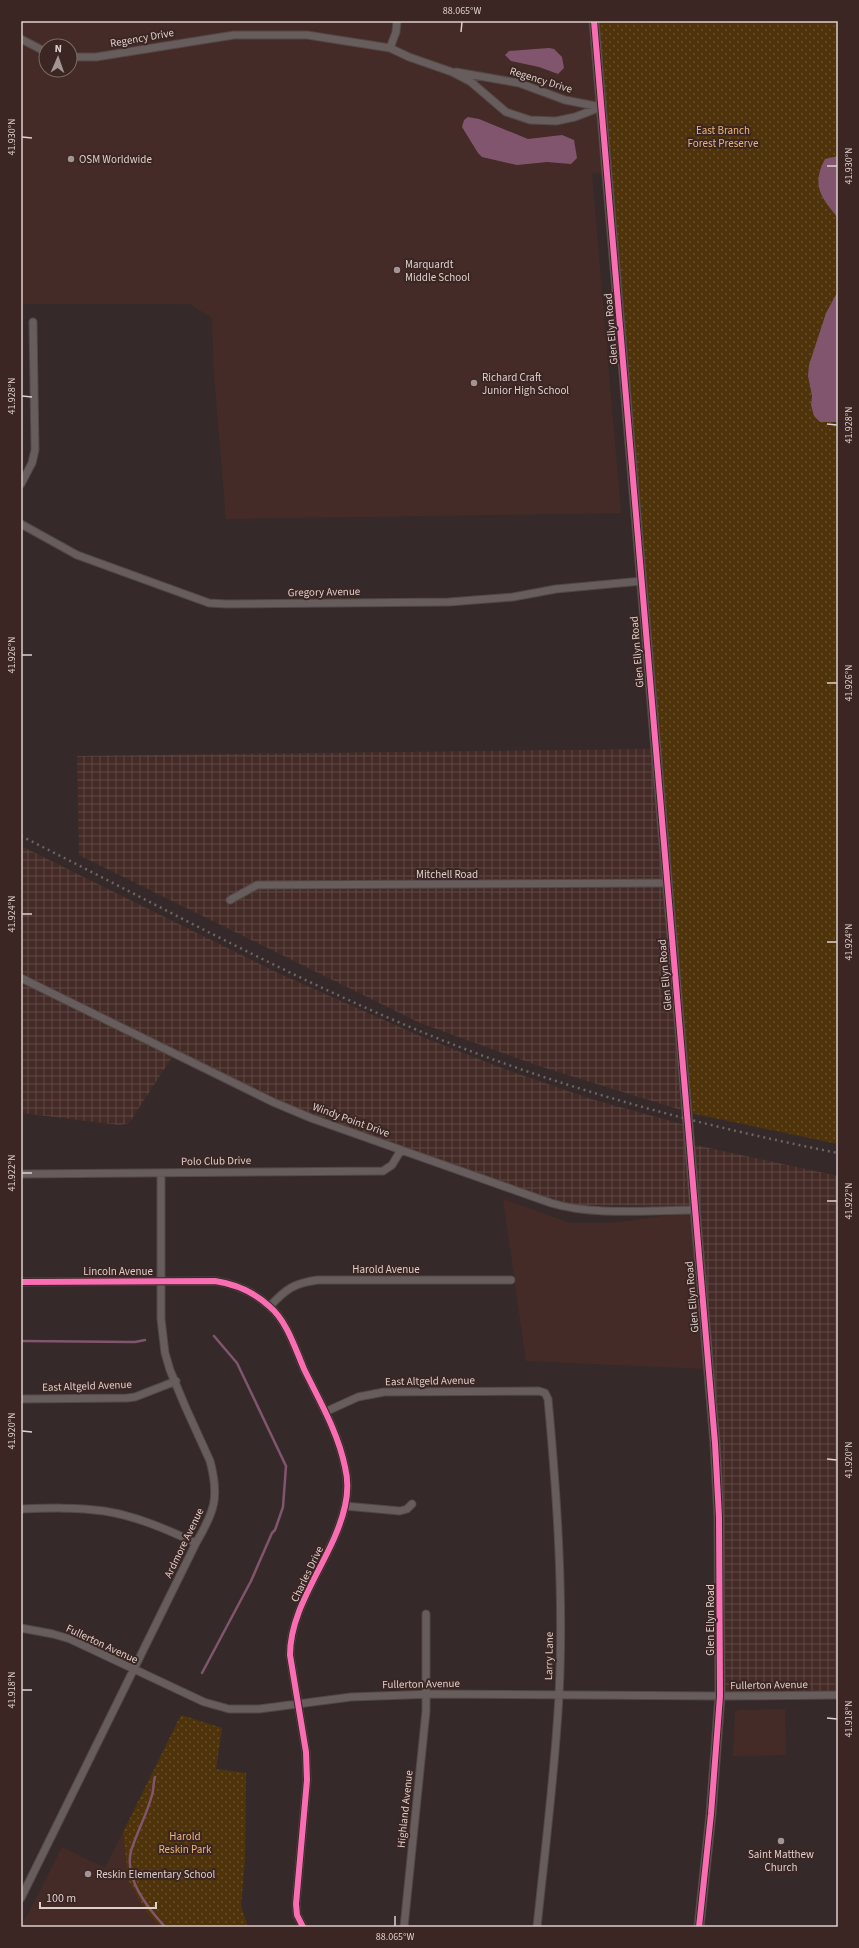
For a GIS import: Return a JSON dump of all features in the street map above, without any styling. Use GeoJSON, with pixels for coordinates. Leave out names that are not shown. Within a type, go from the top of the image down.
{"type":"FeatureCollection","features":[{"type":"Feature","properties":{"kind":"street"},"geometry":{"type":"LineString","coordinates":[[390,48],[396,32],[397,21]]}},
{"type":"Feature","properties":{"kind":"street","name":"Glen Ellyn Road"},"geometry":{"type":"LineString","coordinates":[[594,21],[715,1444],[719,1517],[720,1696],[711,1814],[699,1927]]}},
{"type":"Feature","properties":{"kind":"street","name":"Regency Drive"},"geometry":{"type":"LineString","coordinates":[[78,57],[96,57],[208,38],[254,34],[307,35],[390,48],[409,57],[452,72],[471,82],[506,112],[530,120],[556,121],[575,117],[601,107]]}},
{"type":"Feature","properties":{"kind":"street"},"geometry":{"type":"LineString","coordinates":[[21,39],[38,48]]}},
{"type":"Feature","properties":{"kind":"street","name":"Regency Drive"},"geometry":{"type":"LineString","coordinates":[[452,72],[519,82],[565,100],[601,107]]}},
{"type":"Feature","properties":{"kind":"street"},"geometry":{"type":"LineString","coordinates":[[21,484],[32,463],[35,450],[34,322]]}},
{"type":"Feature","properties":{"kind":"street","name":"Gregory Avenue"},"geometry":{"type":"LineString","coordinates":[[21,524],[77,555],[209,603],[449,602],[513,597],[556,589],[642,581]]}},
{"type":"Feature","properties":{"kind":"street","name":"Mitchell Road"},"geometry":{"type":"LineString","coordinates":[[230,900],[257,885],[667,883]]}},
{"type":"Feature","properties":{"kind":"street","name":"Windy Point Drive"},"geometry":{"type":"LineString","coordinates":[[21,978],[273,1102],[311,1118],[568,1208],[592,1210],[695,1210]]}},
{"type":"Feature","properties":{"kind":"street","name":"Polo Club Drive"},"geometry":{"type":"LineString","coordinates":[[21,1174],[383,1171],[392,1165],[401,1150]]}},
{"type":"Feature","properties":{"kind":"street","name":"Ardmore Avenue"},"geometry":{"type":"LineString","coordinates":[[21,1898],[196,1543],[210,1518],[215,1499],[214,1474],[208,1456],[170,1370],[162,1333],[161,1173]]}},
{"type":"Feature","properties":{"kind":"street","name":"Harold Avenue"},"geometry":{"type":"LineString","coordinates":[[270,1306],[290,1288],[300,1282],[318,1280],[511,1280]]}},
{"type":"Feature","properties":{"kind":"street","name":"Lincoln Avenue"},"geometry":{"type":"LineString","coordinates":[[21,1282],[215,1281]]}},
{"type":"Feature","properties":{"kind":"street","name":"Charles Drive"},"geometry":{"type":"LineString","coordinates":[[215,1281],[229,1283],[244,1289],[270,1306],[284,1325],[338,1442],[345,1466],[347,1480],[345,1506],[336,1536],[301,1607],[293,1631],[290,1655],[306,1752],[307,1780],[296,1904],[297,1915],[304,1927]]}},
{"type":"Feature","properties":{"kind":"street","name":"East Altgeld Avenue"},"geometry":{"type":"LineString","coordinates":[[21,1399],[127,1398],[135,1397],[176,1381]]}},
{"type":"Feature","properties":{"kind":"street","name":"East Altgeld Avenue"},"geometry":{"type":"LineString","coordinates":[[325,1412],[358,1397],[384,1392],[539,1391]]}},
{"type":"Feature","properties":{"kind":"street","name":"Larry Lane"},"geometry":{"type":"LineString","coordinates":[[537,1927],[559,1695],[561,1604],[557,1502],[548,1399],[545,1393],[539,1391]]}},
{"type":"Feature","properties":{"kind":"street"},"geometry":{"type":"LineString","coordinates":[[345,1506],[400,1510],[407,1509],[412,1504]]}},
{"type":"Feature","properties":{"kind":"street"},"geometry":{"type":"LineString","coordinates":[[21,1509],[70,1508],[120,1514],[157,1525],[196,1543]]}},
{"type":"Feature","properties":{"kind":"street","name":"Highland Avenue"},"geometry":{"type":"LineString","coordinates":[[404,1927],[426,1711],[426,1614]]}},
{"type":"Feature","properties":{"kind":"street","name":"Fullerton Avenue"},"geometry":{"type":"LineString","coordinates":[[21,1628],[70,1639],[121,1662],[133,1670],[204,1702],[229,1709],[253,1709],[351,1697],[426,1694],[720,1696],[838,1695]]}},
{"type":"Feature","properties":{"kind":"shaded area"},"geometry":{"type":"Polygon","coordinates":[[[21,21],[591,21],[603,173],[592,174],[621,513],[226,519],[214,375],[212,318],[190,304],[21,304],[21,21]]]}},
{"type":"Feature","properties":{"kind":"shaded area"},"geometry":{"type":"Polygon","coordinates":[[[549,48],[554,49],[562,57],[564,68],[558,74],[539,67],[511,61],[505,55],[509,51],[549,48]]]}},
{"type":"Feature","properties":{"kind":"shaded area"},"geometry":{"type":"Polygon","coordinates":[[[468,117],[479,119],[528,139],[562,135],[574,140],[577,158],[571,164],[547,162],[517,165],[482,157],[462,127],[464,120],[468,117]]]}},
{"type":"Feature","properties":{"kind":"shaded area"},"geometry":{"type":"Polygon","coordinates":[[[838,156],[838,218],[827,204],[818,184],[821,168],[825,159],[838,156]]]}},
{"type":"Feature","properties":{"kind":"shaded area"},"geometry":{"type":"Polygon","coordinates":[[[838,291],[838,422],[820,422],[814,416],[811,405],[812,396],[808,376],[809,365],[826,313],[838,291]]]}},
{"type":"Feature","properties":{"kind":"shaded area"},"geometry":{"type":"Polygon","coordinates":[[[652,749],[681,1110],[542,1067],[420,1023],[79,855],[77,756],[652,749]]]}},
{"type":"Feature","properties":{"kind":"shaded area"},"geometry":{"type":"Polygon","coordinates":[[[21,846],[280,974],[420,1036],[499,1067],[591,1099],[685,1125],[691,1206],[568,1205],[313,1116],[176,1051],[129,1123],[120,1125],[21,1113],[21,846]]]}},
{"type":"Feature","properties":{"kind":"shaded area"},"geometry":{"type":"Polygon","coordinates":[[[695,1145],[838,1176],[838,1691],[724,1692],[707,1303],[695,1145]]]}},
{"type":"Feature","properties":{"kind":"shaded area"},"geometry":{"type":"Polygon","coordinates":[[[503,1199],[570,1223],[612,1223],[692,1212],[706,1369],[526,1361],[503,1199]]]}},
{"type":"Feature","properties":{"kind":"shaded area"},"geometry":{"type":"Polygon","coordinates":[[[785,1709],[786,1755],[733,1756],[735,1713],[738,1710],[785,1709]]]}},
{"type":"Feature","properties":{"kind":"shaded area","name":"Reskin Elementary School"},"geometry":{"type":"Polygon","coordinates":[[[123,1832],[128,1880],[147,1913],[160,1927],[21,1927],[21,1924],[28,1914],[62,1847],[105,1868],[123,1832]]]}},
{"type":"Feature","properties":{"kind":"green space","name":"East Branch Forest Preserve"},"geometry":{"type":"Polygon","coordinates":[[[597,21],[838,21],[838,1144],[690,1113],[597,21]]]}},
{"type":"Feature","properties":{"kind":"green space","name":"Harold Reskin Park"},"geometry":{"type":"Polygon","coordinates":[[[181,1715],[222,1728],[216,1769],[246,1773],[245,1860],[241,1906],[248,1927],[160,1927],[147,1913],[128,1880],[123,1832],[181,1715]]]}},
{"type":"Feature","properties":{"kind":"waterway"},"geometry":{"type":"LineString","coordinates":[[202,1673],[251,1581],[272,1533],[275,1530],[283,1507],[286,1466],[237,1363],[214,1336]]}},
{"type":"Feature","properties":{"kind":"waterway"},"geometry":{"type":"LineString","coordinates":[[21,1341],[135,1342],[145,1340]]}},
{"type":"Feature","properties":{"kind":"waterway"},"geometry":{"type":"LineString","coordinates":[[155,1777],[153,1793],[131,1851],[130,1862],[131,1872],[139,1892],[165,1927]]}},
{"type":"Feature","properties":{"kind":"railway"},"geometry":{"type":"LineString","coordinates":[[21,836],[311,983],[410,1027],[462,1048],[568,1085],[621,1101],[675,1116],[783,1142],[838,1153]]}},
{"type":"Feature","properties":{"kind":"cycle path"},"geometry":{"type":"LineString","coordinates":[[594,21],[715,1443],[719,1517],[720,1696],[711,1814],[699,1927]]}},
{"type":"Feature","properties":{"kind":"cycle path"},"geometry":{"type":"LineString","coordinates":[[21,1282],[215,1281],[244,1289],[263,1301],[281,1319],[290,1335],[304,1369],[333,1429],[342,1454],[346,1472],[346,1501],[332,1543],[297,1617],[292,1636],[290,1655],[306,1752],[307,1780],[296,1904],[297,1915],[303,1927]]}},
{"type":"Feature","properties":{"kind":"place","name":"OSM Worldwide"},"geometry":{"type":"Point","coordinates":[71,159]}},
{"type":"Feature","properties":{"kind":"place","name":"Marquardt Middle School"},"geometry":{"type":"Point","coordinates":[397,270]}},
{"type":"Feature","properties":{"kind":"place","name":"Richard Craft Junior High School"},"geometry":{"type":"Point","coordinates":[474,383]}},
{"type":"Feature","properties":{"kind":"place","name":"Saint Matthew Church"},"geometry":{"type":"Point","coordinates":[781,1841]}},
{"type":"Feature","properties":{"kind":"place","name":"Reskin Elementary School"},"geometry":{"type":"Point","coordinates":[88,1874]}}]}
